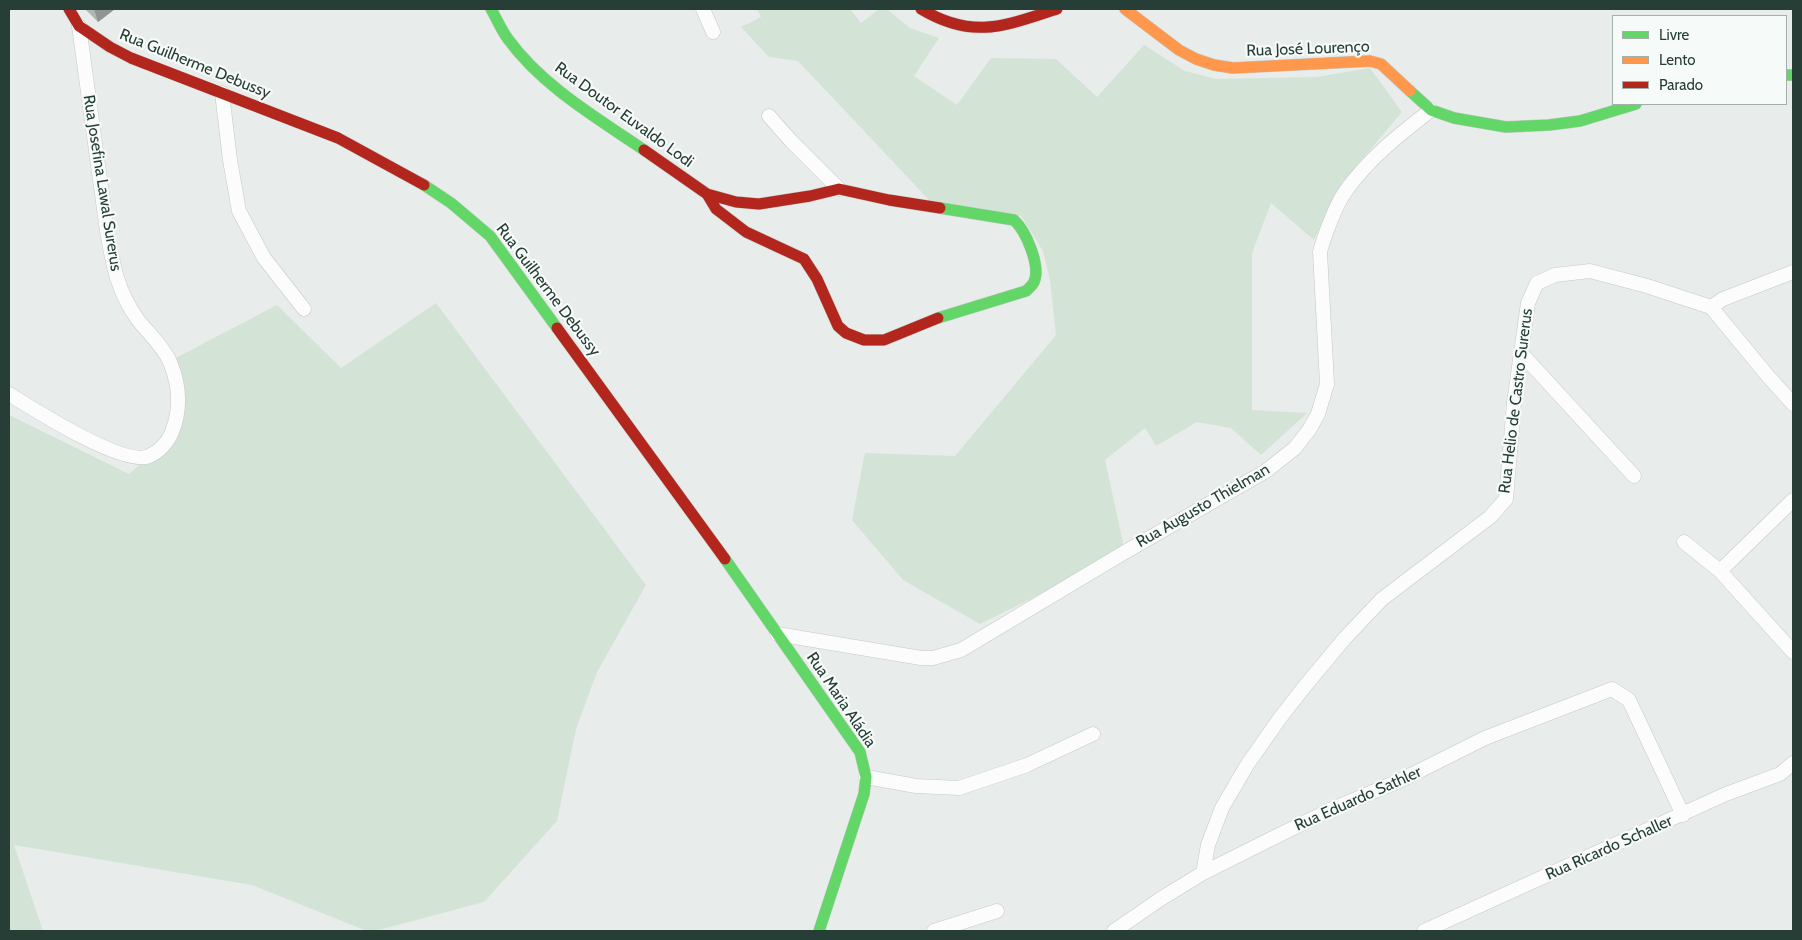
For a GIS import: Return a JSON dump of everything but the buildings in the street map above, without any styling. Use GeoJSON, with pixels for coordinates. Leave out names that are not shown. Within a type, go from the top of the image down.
{"type":"FeatureCollection","features":[{"type":"Feature","properties":{"kind":"street","name":"Rua Guilherme Debussy"},"geometry":{"type":"LineString","coordinates":[[69,9],[80,26],[110,47],[130,58],[338,138],[387,163],[451,203],[490,236],[777,634]]}},
{"type":"Feature","properties":{"kind":"street","name":"Rua Doutor Euvaldo Lodi"},"geometry":{"type":"LineString","coordinates":[[491,9],[508,38],[540,74],[562,93],[707,194],[736,202],[759,204],[810,196],[839,189],[889,200],[1014,220],[1022,228],[1030,246],[1035,263],[1036,278],[1026,291],[947,315],[884,340],[864,340],[846,334],[838,326],[817,279],[804,260],[794,253],[746,232],[716,209],[707,194]]}},
{"type":"Feature","properties":{"kind":"street"},"geometry":{"type":"LineString","coordinates":[[703,9],[713,32]]}},
{"type":"Feature","properties":{"kind":"street"},"geometry":{"type":"LineString","coordinates":[[921,9],[948,24],[978,29],[1004,26],[1057,9]]}},
{"type":"Feature","properties":{"kind":"street","name":"Rua José Lourenço"},"geometry":{"type":"LineString","coordinates":[[1125,9],[1142,20],[1162,39],[1180,51],[1213,66],[1233,68],[1370,61],[1381,64],[1431,110],[1454,118],[1506,127],[1548,125],[1580,121],[1633,105]]}},
{"type":"Feature","properties":{"kind":"street","name":"Rua Josefina Lawal Surerus"},"geometry":{"type":"LineString","coordinates":[[9,394],[52,421],[115,452],[132,458],[148,457],[167,442],[176,421],[179,403],[175,377],[170,361],[161,346],[138,320],[122,295],[113,261],[107,231],[80,26]]}},
{"type":"Feature","properties":{"kind":"street"},"geometry":{"type":"LineString","coordinates":[[222,93],[230,160],[239,211],[264,258],[304,309]]}},
{"type":"Feature","properties":{"kind":"street","name":"Rua Augusto Thielman"},"geometry":{"type":"LineString","coordinates":[[777,634],[921,658],[933,658],[961,650],[1125,552],[1266,471],[1295,448],[1309,430],[1318,414],[1327,384],[1320,252],[1323,241],[1344,193],[1360,173],[1389,143],[1431,110]]}},
{"type":"Feature","properties":{"kind":"street"},"geometry":{"type":"LineString","coordinates":[[769,116],[839,189]]}},
{"type":"Feature","properties":{"kind":"street","name":"Rua Helio de Castro Surerus"},"geometry":{"type":"LineString","coordinates":[[1203,873],[1208,845],[1222,808],[1247,765],[1305,686],[1345,638],[1382,599],[1490,517],[1506,499],[1514,403],[1528,304],[1537,284],[1555,274],[1590,271],[1647,286],[1711,307]]}},
{"type":"Feature","properties":{"kind":"street"},"geometry":{"type":"LineString","coordinates":[[1793,272],[1723,299],[1711,307],[1793,404]]}},
{"type":"Feature","properties":{"kind":"street"},"geometry":{"type":"LineString","coordinates":[[1521,353],[1634,476]]}},
{"type":"Feature","properties":{"kind":"street"},"geometry":{"type":"LineString","coordinates":[[1720,571],[1793,500]]}},
{"type":"Feature","properties":{"kind":"street"},"geometry":{"type":"LineString","coordinates":[[1684,542],[1720,571],[1793,652]]}},
{"type":"Feature","properties":{"kind":"street","name":"Rua Maria Aládia"},"geometry":{"type":"LineString","coordinates":[[777,634],[860,752],[866,776],[864,794],[819,931]]}},
{"type":"Feature","properties":{"kind":"street","name":"Rua Eduardo Sathler"},"geometry":{"type":"LineString","coordinates":[[1114,931],[1203,873],[1330,810],[1401,780],[1485,738],[1612,689],[1630,700],[1683,815]]}},
{"type":"Feature","properties":{"kind":"street"},"geometry":{"type":"LineString","coordinates":[[866,776],[916,786],[959,788],[1027,765],[1093,734]]}},
{"type":"Feature","properties":{"kind":"street","name":"Rua Ricardo Schaller"},"geometry":{"type":"LineString","coordinates":[[1424,931],[1726,794],[1780,774],[1793,763]]}},
{"type":"Feature","properties":{"kind":"street"},"geometry":{"type":"LineString","coordinates":[[934,931],[997,911]]}},
{"type":"Feature","properties":{"kind":"green space"},"geometry":{"type":"Polygon","coordinates":[[[757,9],[850,9],[861,23],[879,9],[887,9],[910,28],[939,38],[914,76],[957,105],[991,58],[1056,59],[1097,97],[1144,45],[1185,71],[1217,79],[1317,77],[1370,68],[1402,112],[1342,183],[1314,240],[1271,203],[1252,253],[1252,410],[1307,413],[1261,455],[1231,428],[1197,422],[1156,446],[1145,428],[1105,460],[1125,552],[980,624],[903,580],[852,520],[865,453],[955,456],[1056,335],[1050,280],[1043,251],[1021,216],[931,202],[798,61],[769,57],[741,27],[761,17],[757,9]]]}},
{"type":"Feature","properties":{"kind":"green space"},"geometry":{"type":"Polygon","coordinates":[[[436,303],[646,585],[597,672],[576,729],[557,821],[484,902],[375,931],[367,931],[252,885],[14,845],[43,931],[9,931],[9,415],[129,474],[167,442],[176,421],[170,361],[277,305],[341,368],[436,303]]]}},
{"type":"Feature","properties":{"kind":"traffic: fast"},"geometry":{"type":"LineString","coordinates":[[491,9],[508,39],[537,72],[571,100],[644,150]]}},
{"type":"Feature","properties":{"kind":"traffic: fast"},"geometry":{"type":"LineString","coordinates":[[1787,75],[1793,75]]}},
{"type":"Feature","properties":{"kind":"traffic: fast"},"geometry":{"type":"LineString","coordinates":[[1410,91],[1431,110],[1454,118],[1506,127],[1580,121],[1633,105]]}},
{"type":"Feature","properties":{"kind":"traffic: fast"},"geometry":{"type":"LineString","coordinates":[[424,185],[451,203],[490,236],[557,328]]}},
{"type":"Feature","properties":{"kind":"traffic: fast"},"geometry":{"type":"LineString","coordinates":[[938,318],[1026,291],[1033,283],[1036,275],[1036,267],[1031,249],[1019,225],[1014,220],[940,208]]}},
{"type":"Feature","properties":{"kind":"traffic: fast"},"geometry":{"type":"LineString","coordinates":[[725,559],[860,752],[866,777],[864,794],[819,931]]}},
{"type":"Feature","properties":{"kind":"traffic: slow"},"geometry":{"type":"LineString","coordinates":[[1125,9],[1179,50],[1196,59],[1214,65],[1233,68],[1370,61],[1381,64],[1410,91]]}},
{"type":"Feature","properties":{"kind":"traffic: jam"},"geometry":{"type":"LineString","coordinates":[[69,9],[79,26],[110,47],[131,58],[338,138],[424,185]]}},
{"type":"Feature","properties":{"kind":"traffic: jam"},"geometry":{"type":"LineString","coordinates":[[921,9],[940,19],[973,27],[1004,25],[1057,9]]}},
{"type":"Feature","properties":{"kind":"traffic: jam"},"geometry":{"type":"LineString","coordinates":[[644,150],[707,194],[736,202],[759,204],[810,196],[839,189],[889,200],[940,208]]}},
{"type":"Feature","properties":{"kind":"traffic: jam"},"geometry":{"type":"LineString","coordinates":[[707,194],[716,209],[746,232],[804,259],[817,279],[838,326],[846,333],[864,340],[884,340],[938,318]]}},
{"type":"Feature","properties":{"kind":"traffic: jam"},"geometry":{"type":"LineString","coordinates":[[557,328],[725,559]]}}]}
